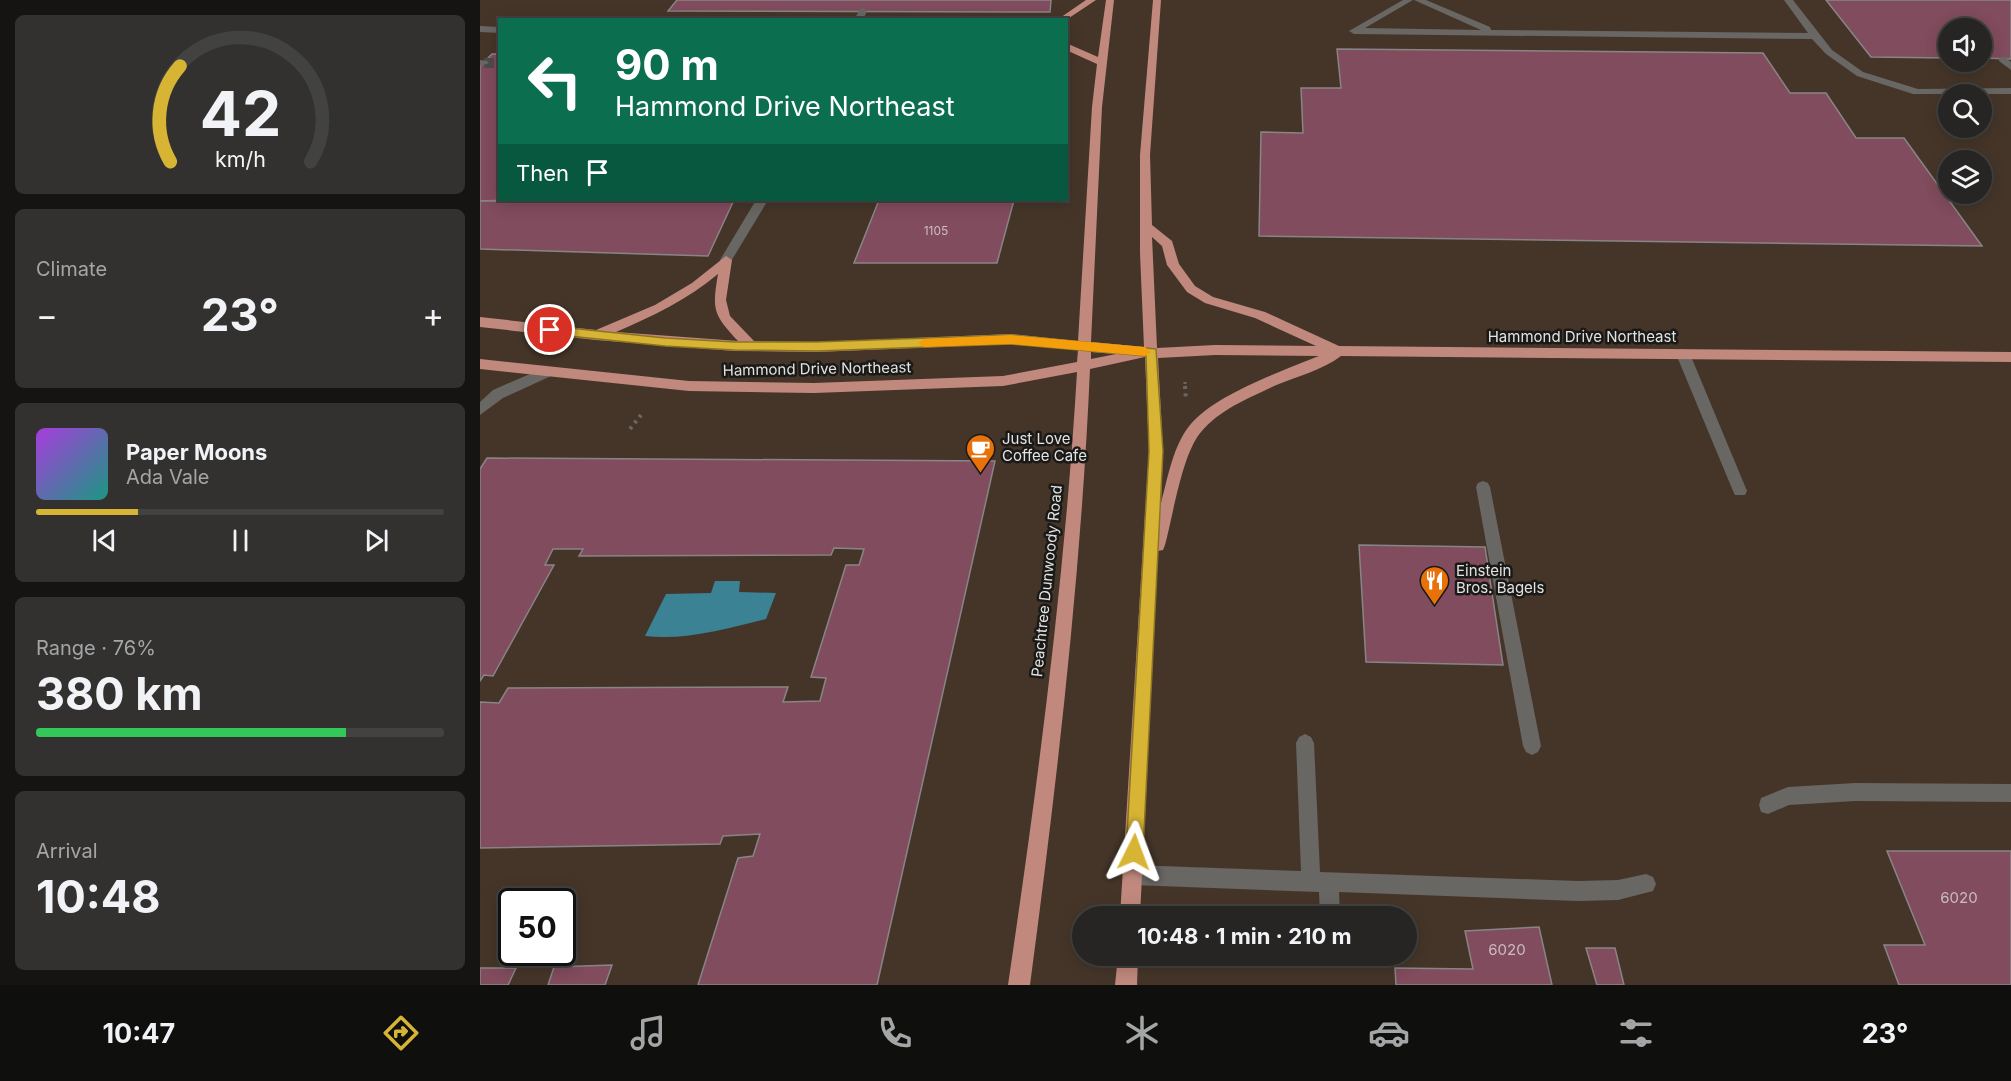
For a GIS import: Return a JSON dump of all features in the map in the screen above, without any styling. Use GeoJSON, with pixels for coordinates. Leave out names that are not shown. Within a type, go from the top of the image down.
{"type":"FeatureCollection","features":[{"type":"Feature","properties":{"kind":"main road"},"geometry":{"type":"LineString","coordinates":[[1064,18],[1092,0]]}},
{"type":"Feature","properties":{"kind":"main road","name":"Peachtree Dunwoody Road"},"geometry":{"type":"LineString","coordinates":[[1019,985],[1041,826],[1079,458],[1091,205],[1102,62],[1110,0]]}},
{"type":"Feature","properties":{"kind":"main road"},"geometry":{"type":"LineString","coordinates":[[1131,906],[1156,451],[1145,155],[1157,0]]}},
{"type":"Feature","properties":{"kind":"main road"},"geometry":{"type":"LineString","coordinates":[[1068,47],[1102,62]]}},
{"type":"Feature","properties":{"kind":"main road"},"geometry":{"type":"LineString","coordinates":[[1146,227],[1168,244],[1173,265],[1191,289],[1209,300],[1260,315],[1339,352]]}},
{"type":"Feature","properties":{"kind":"main road"},"geometry":{"type":"LineString","coordinates":[[596,335],[659,308],[696,286],[726,260]]}},
{"type":"Feature","properties":{"kind":"main road"},"geometry":{"type":"LineString","coordinates":[[726,260],[720,300],[724,318],[750,346]]}},
{"type":"Feature","properties":{"kind":"main road","name":"Hammond Drive Northeast"},"geometry":{"type":"LineString","coordinates":[[480,322],[596,335],[750,346],[817,347],[1011,339],[1152,352],[1215,350],[2011,357]]}},
{"type":"Feature","properties":{"kind":"main road","name":"Hammond Drive Northeast"},"geometry":{"type":"LineString","coordinates":[[480,364],[689,386],[783,388],[1004,381],[1152,352]]}},
{"type":"Feature","properties":{"kind":"main road"},"geometry":{"type":"LineString","coordinates":[[1150,571],[1184,450],[1194,429],[1215,411],[1339,352]]}},
{"type":"Feature","properties":{"kind":"main road"},"geometry":{"type":"LineString","coordinates":[[1126,985],[1127,966]]}},
{"type":"Feature","properties":{"kind":"street"},"geometry":{"type":"LineString","coordinates":[[1409,0],[1354,31],[1815,36]]}},
{"type":"Feature","properties":{"kind":"street"},"geometry":{"type":"LineString","coordinates":[[1418,0],[1496,33]]}},
{"type":"Feature","properties":{"kind":"street"},"geometry":{"type":"LineString","coordinates":[[1788,0],[1829,52],[1860,74],[1917,92],[2011,91]]}},
{"type":"Feature","properties":{"kind":"street"},"geometry":{"type":"LineString","coordinates":[[480,30],[498,30]]}},
{"type":"Feature","properties":{"kind":"street"},"geometry":{"type":"LineString","coordinates":[[2002,59],[2011,67]]}},
{"type":"Feature","properties":{"kind":"street"},"geometry":{"type":"LineString","coordinates":[[726,260],[761,201]]}},
{"type":"Feature","properties":{"kind":"street"},"geometry":{"type":"LineString","coordinates":[[1683,354],[1740,491]]}},
{"type":"Feature","properties":{"kind":"street"},"geometry":{"type":"LineString","coordinates":[[480,410],[498,394],[546,372]]}},
{"type":"Feature","properties":{"kind":"street"},"geometry":{"type":"LineString","coordinates":[[1483,487],[1532,746]]}},
{"type":"Feature","properties":{"kind":"street"},"geometry":{"type":"LineString","coordinates":[[1305,743],[1320,882],[1327,906]]}},
{"type":"Feature","properties":{"kind":"street"},"geometry":{"type":"LineString","coordinates":[[1768,806],[1788,796],[1855,792],[2011,794]]}},
{"type":"Feature","properties":{"kind":"street"},"geometry":{"type":"LineString","coordinates":[[1133,875],[1578,891],[1618,890],[1646,884]]}},
{"type":"Feature","properties":{"kind":"path"},"geometry":{"type":"LineString","coordinates":[[1185,382],[1187,409]]}},
{"type":"Feature","properties":{"kind":"path"},"geometry":{"type":"LineString","coordinates":[[630,429],[641,415]]}},
{"type":"Feature","properties":{"kind":"shaded area"},"geometry":{"type":"Polygon","coordinates":[[[480,0],[2011,0],[2011,985],[480,985],[480,0]]]}},
{"type":"Feature","properties":{"kind":"water"},"geometry":{"type":"Polygon","coordinates":[[[715,581],[740,581],[739,592],[776,593],[766,619],[691,635],[645,636],[666,594],[711,593],[715,581]]]}},
{"type":"Feature","properties":{"kind":"building"},"geometry":{"type":"Polygon","coordinates":[[[677,0],[1051,0],[1050,12],[668,11],[677,0]]]}},
{"type":"Feature","properties":{"kind":"building"},"geometry":{"type":"Polygon","coordinates":[[[1826,0],[2011,0],[2011,59],[1992,58],[1992,18],[1938,18],[1938,58],[1871,57],[1826,0]]]}},
{"type":"Feature","properties":{"kind":"building"},"geometry":{"type":"Polygon","coordinates":[[[1337,49],[1763,53],[1790,93],[1826,93],[1856,138],[1904,138],[1938,185],[1938,204],[1952,204],[1982,246],[1259,236],[1261,132],[1303,133],[1301,88],[1341,88],[1337,49]]]}},
{"type":"Feature","properties":{"kind":"building"},"geometry":{"type":"Polygon","coordinates":[[[492,54],[498,54],[498,200],[480,201],[480,66],[492,54]]]}},
{"type":"Feature","properties":{"kind":"building"},"geometry":{"type":"Polygon","coordinates":[[[480,201],[734,201],[708,256],[480,249],[480,201]]]}},
{"type":"Feature","properties":{"kind":"building"},"geometry":{"type":"Polygon","coordinates":[[[879,201],[1014,201],[997,263],[854,263],[879,201]]]}},
{"type":"Feature","properties":{"kind":"building"},"geometry":{"type":"Polygon","coordinates":[[[487,458],[995,461],[877,985],[698,985],[738,858],[753,856],[760,834],[723,836],[720,844],[480,848],[480,702],[499,703],[508,688],[788,687],[783,702],[820,701],[826,678],[811,677],[846,565],[859,565],[864,549],[834,548],[831,555],[579,556],[583,549],[553,549],[545,565],[554,565],[493,676],[484,675],[480,681],[480,469],[487,458]]]}},
{"type":"Feature","properties":{"kind":"building"},"geometry":{"type":"Polygon","coordinates":[[[1359,545],[1485,547],[1503,665],[1366,662],[1359,545]]]}},
{"type":"Feature","properties":{"kind":"building"},"geometry":{"type":"Polygon","coordinates":[[[1887,851],[2011,851],[2011,985],[1899,985],[1884,945],[1925,945],[1887,851]]]}},
{"type":"Feature","properties":{"kind":"building"},"geometry":{"type":"Polygon","coordinates":[[[1539,927],[1552,985],[1396,985],[1395,968],[1473,969],[1465,931],[1539,927]]]}},
{"type":"Feature","properties":{"kind":"building"},"geometry":{"type":"Polygon","coordinates":[[[1586,948],[1615,948],[1624,985],[1597,985],[1586,948]]]}},
{"type":"Feature","properties":{"kind":"building"},"geometry":{"type":"Polygon","coordinates":[[[612,965],[605,985],[548,985],[554,967],[612,965]]]}},
{"type":"Feature","properties":{"kind":"building"},"geometry":{"type":"Polygon","coordinates":[[[480,968],[516,968],[508,985],[480,985],[480,968]]]}},
{"type":"Feature","properties":{"kind":"tunnel"},"geometry":{"type":"LineString","coordinates":[[484,63],[498,63]]}},
{"type":"Feature","properties":{"kind":"slow traffic"},"geometry":{"type":"LineString","coordinates":[[924,343],[1011,339],[1145,352]]}},
{"type":"Feature","properties":{"kind":"place","name":"Just Love Coffee Cafe"},"geometry":{"type":"Point","coordinates":[981,474]}},
{"type":"Feature","properties":{"kind":"place","name":"Einstein Bros. Bagels"},"geometry":{"type":"Point","coordinates":[1435,606]}},
{"type":"Feature","properties":{"kind":"route"},"geometry":{"type":"LineString","coordinates":[[550,330],[665,342],[734,346],[817,347],[1011,339],[1152,352],[1156,451],[1134,852]]}}]}
